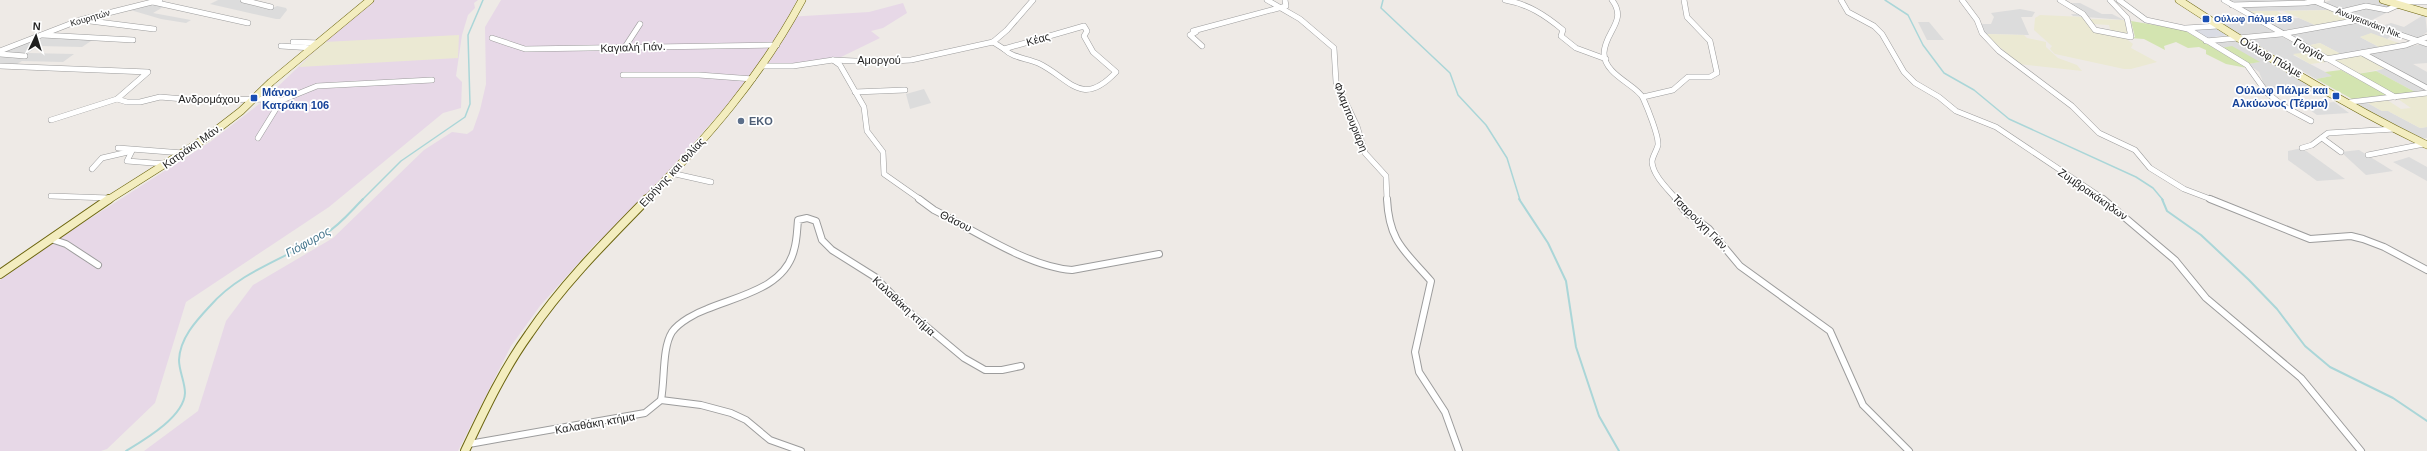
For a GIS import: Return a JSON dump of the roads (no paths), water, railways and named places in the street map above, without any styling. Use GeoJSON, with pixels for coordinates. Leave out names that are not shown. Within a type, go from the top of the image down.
{"type":"FeatureCollection","features":[{"type":"Feature","properties":{"kind":"street","name":"Κουρητών"},"geometry":{"type":"LineString","coordinates":[[0,51],[40,34],[80,20],[160,0]]}},
{"type":"Feature","properties":{"kind":"street"},"geometry":{"type":"LineString","coordinates":[[243,0],[271,7]]}},
{"type":"Feature","properties":{"kind":"street","name":"Κατράκη Μάν."},"geometry":{"type":"LineString","coordinates":[[0,274],[111,199],[184,153],[226,123],[370,0]]}},
{"type":"Feature","properties":{"kind":"street","name":"Ειρήνης και Φιλίας"},"geometry":{"type":"LineString","coordinates":[[467,447],[507,369],[528,335],[577,274],[724,116],[777,45],[802,0]]}},
{"type":"Feature","properties":{"kind":"street"},"geometry":{"type":"LineString","coordinates":[[1004,49],[993,42],[1007,30],[1033,0]]}},
{"type":"Feature","properties":{"kind":"street","name":"Φλαμπουριάρη"},"geometry":{"type":"LineString","coordinates":[[1267,0],[1318,32],[1334,48],[1336,82],[1357,126],[1365,153],[1386,176],[1388,218],[1394,238],[1431,281],[1415,352],[1419,372],[1445,412],[1459,451]]}},
{"type":"Feature","properties":{"kind":"street"},"geometry":{"type":"LineString","coordinates":[[1202,46],[1190,35],[1196,32],[1193,31],[1280,8],[1287,4],[1285,0]]}},
{"type":"Feature","properties":{"kind":"street"},"geometry":{"type":"LineString","coordinates":[[1506,0],[1520,2],[1548,17],[1562,30],[1561,36],[1568,43],[1581,50],[1606,59]]}},
{"type":"Feature","properties":{"kind":"street"},"geometry":{"type":"LineString","coordinates":[[1612,0],[1618,8],[1619,15],[1604,49],[1606,59],[1618,78],[1643,97],[1673,90],[1688,78],[1710,77],[1717,72],[1710,41],[1686,17],[1684,0]]}},
{"type":"Feature","properties":{"kind":"street","name":"Ζυμβρακάκηδων"},"geometry":{"type":"LineString","coordinates":[[1841,0],[1846,11],[1874,26],[1882,34],[1904,72],[1915,83],[1939,97],[1956,111],[1990,125],[2021,142],[2063,173],[2112,205],[2156,242],[2175,260],[2206,298],[2301,378],[2361,451]]}},
{"type":"Feature","properties":{"kind":"street"},"geometry":{"type":"LineString","coordinates":[[1962,0],[1977,20],[1982,33],[1999,51],[2059,98],[2072,106],[2098,133],[2135,150],[2149,167],[2184,189],[2310,239],[2351,236],[2360,238],[2384,247],[2427,270]]}},
{"type":"Feature","properties":{"kind":"street"},"geometry":{"type":"LineString","coordinates":[[2060,0],[2084,15],[2095,30],[2132,37],[2127,18],[2110,0]]}},
{"type":"Feature","properties":{"kind":"street"},"geometry":{"type":"LineString","coordinates":[[2119,0],[2147,21],[2184,28],[2218,26]]}},
{"type":"Feature","properties":{"kind":"street","name":"Ούλωφ Πάλμε"},"geometry":{"type":"LineString","coordinates":[[2179,0],[2236,37],[2350,102],[2395,130],[2424,143]]}},
{"type":"Feature","properties":{"kind":"street","name":"Γοργία"},"geometry":{"type":"LineString","coordinates":[[2224,0],[2281,34],[2395,97]]}},
{"type":"Feature","properties":{"kind":"street"},"geometry":{"type":"LineString","coordinates":[[2232,5],[2322,0]]}},
{"type":"Feature","properties":{"kind":"street"},"geometry":{"type":"LineString","coordinates":[[2383,0],[2427,13]]}},
{"type":"Feature","properties":{"kind":"street","name":"Ανωγειανάκη Νικ."},"geometry":{"type":"LineString","coordinates":[[2314,1],[2359,20],[2427,44]]}},
{"type":"Feature","properties":{"kind":"street"},"geometry":{"type":"LineString","coordinates":[[153,2],[248,23]]}},
{"type":"Feature","properties":{"kind":"street"},"geometry":{"type":"LineString","coordinates":[[2341,12],[2366,6],[2387,10],[2395,4],[2427,2]]}},
{"type":"Feature","properties":{"kind":"street"},"geometry":{"type":"LineString","coordinates":[[80,20],[154,29]]}},
{"type":"Feature","properties":{"kind":"street"},"geometry":{"type":"LineString","coordinates":[[2206,41],[2281,34],[2359,20]]}},
{"type":"Feature","properties":{"kind":"street"},"geometry":{"type":"LineString","coordinates":[[625,47],[640,24]]}},
{"type":"Feature","properties":{"kind":"street","name":"Κέας"},"geometry":{"type":"LineString","coordinates":[[1084,26],[1087,32],[1084,36],[1085,41],[1100,59],[1116,72],[1099,88],[1092,90],[1077,89],[1038,63],[1008,54],[1004,49],[1084,26]]}},
{"type":"Feature","properties":{"kind":"street"},"geometry":{"type":"LineString","coordinates":[[2184,28],[2253,69],[2260,85],[2266,93],[2311,122]]}},
{"type":"Feature","properties":{"kind":"street"},"geometry":{"type":"LineString","coordinates":[[40,34],[133,40]]}},
{"type":"Feature","properties":{"kind":"street"},"geometry":{"type":"LineString","coordinates":[[2326,59],[2420,41],[2427,37]]}},
{"type":"Feature","properties":{"kind":"street","name":"Καγιαλή Γιάν."},"geometry":{"type":"LineString","coordinates":[[492,38],[525,49],[777,45]]}},
{"type":"Feature","properties":{"kind":"street"},"geometry":{"type":"LineString","coordinates":[[293,42],[319,43]]}},
{"type":"Feature","properties":{"kind":"street","name":"Αμοργού"},"geometry":{"type":"LineString","coordinates":[[762,66],[793,66],[833,60],[876,62],[911,60],[993,42]]}},
{"type":"Feature","properties":{"kind":"street"},"geometry":{"type":"LineString","coordinates":[[281,46],[313,48]]}},
{"type":"Feature","properties":{"kind":"street"},"geometry":{"type":"LineString","coordinates":[[2362,53],[2427,88]]}},
{"type":"Feature","properties":{"kind":"street"},"geometry":{"type":"LineString","coordinates":[[0,54],[25,56]]}},
{"type":"Feature","properties":{"kind":"street","name":"Θάσου"},"geometry":{"type":"LineString","coordinates":[[833,60],[840,65],[864,107],[867,131],[881,146],[884,174],[934,210],[1035,262],[1058,270],[1072,270],[1159,254]]}},
{"type":"Feature","properties":{"kind":"street"},"geometry":{"type":"LineString","coordinates":[[0,66],[148,72],[117,99],[52,120]]}},
{"type":"Feature","properties":{"kind":"street"},"geometry":{"type":"LineString","coordinates":[[624,75],[699,75],[753,79]]}},
{"type":"Feature","properties":{"kind":"street"},"geometry":{"type":"LineString","coordinates":[[258,138],[275,113],[280,101],[317,86],[432,80]]}},
{"type":"Feature","properties":{"kind":"street"},"geometry":{"type":"LineString","coordinates":[[855,92],[905,90]]}},
{"type":"Feature","properties":{"kind":"street"},"geometry":{"type":"LineString","coordinates":[[2350,102],[2427,92]]}},
{"type":"Feature","properties":{"kind":"street","name":"Ανδρομάχου"},"geometry":{"type":"LineString","coordinates":[[117,99],[126,102],[140,102],[160,96],[196,100],[254,99],[280,101]]}},
{"type":"Feature","properties":{"kind":"street","name":"Τσαρούχη Γιάν."},"geometry":{"type":"LineString","coordinates":[[1643,97],[1646,109],[1654,124],[1658,143],[1652,162],[1658,177],[1686,212],[1709,229],[1727,248],[1740,266],[1830,331],[1863,405],[1909,451]]}},
{"type":"Feature","properties":{"kind":"street"},"geometry":{"type":"LineString","coordinates":[[2302,148],[2316,144],[2322,138],[2323,134],[2328,133],[2395,130]]}},
{"type":"Feature","properties":{"kind":"street"},"geometry":{"type":"LineString","coordinates":[[2322,138],[2341,152]]}},
{"type":"Feature","properties":{"kind":"street"},"geometry":{"type":"LineString","coordinates":[[2368,155],[2424,143]]}},
{"type":"Feature","properties":{"kind":"street"},"geometry":{"type":"LineString","coordinates":[[118,148],[184,153]]}},
{"type":"Feature","properties":{"kind":"street"},"geometry":{"type":"LineString","coordinates":[[132,150],[127,162],[167,164]]}},
{"type":"Feature","properties":{"kind":"street"},"geometry":{"type":"LineString","coordinates":[[92,169],[102,158],[132,150]]}},
{"type":"Feature","properties":{"kind":"street"},"geometry":{"type":"LineString","coordinates":[[671,173],[711,182]]}},
{"type":"Feature","properties":{"kind":"street"},"geometry":{"type":"LineString","coordinates":[[51,196],[111,199]]}},
{"type":"Feature","properties":{"kind":"street","name":"Καλαθάκη κτήμα"},"geometry":{"type":"LineString","coordinates":[[467,447],[645,413],[661,400],[665,378],[665,347],[673,331],[696,313],[770,284],[786,267],[794,251],[798,220],[807,218],[816,221],[822,240],[832,250],[875,277],[909,312],[964,358],[985,370],[1002,370],[1021,366]]}},
{"type":"Feature","properties":{"kind":"street"},"geometry":{"type":"LineString","coordinates":[[51,239],[66,244],[98,265]]}},
{"type":"Feature","properties":{"kind":"street"},"geometry":{"type":"LineString","coordinates":[[661,400],[694,403],[739,416],[752,424],[761,434],[780,444],[801,451]]}},
{"type":"Feature","properties":{"kind":"waterway","name":"Γιόφυρος"},"geometry":{"type":"LineString","coordinates":[[126,451],[162,427],[178,411],[183,402],[185,393],[179,360],[182,344],[194,324],[222,294],[235,283],[250,274],[310,243],[330,230],[340,222],[401,161],[465,117],[470,104],[468,35],[483,0]]}},
{"type":"Feature","properties":{"kind":"waterway"},"geometry":{"type":"LineString","coordinates":[[1383,0],[1381,8],[1450,73],[1458,95],[1486,125],[1507,158],[1520,200]]}},
{"type":"Feature","properties":{"kind":"waterway"},"geometry":{"type":"LineString","coordinates":[[1885,0],[1908,15],[1923,45],[1944,73],[1974,90],[2009,119],[2136,177],[2153,188],[2163,200]]}},
{"type":"Feature","properties":{"kind":"waterway"},"geometry":{"type":"LineString","coordinates":[[1519,199],[1548,243],[1566,281],[1576,347],[1599,416],[1619,451]]}},
{"type":"Feature","properties":{"kind":"waterway"},"geometry":{"type":"LineString","coordinates":[[2162,199],[2167,211],[2201,235],[2249,280],[2277,309],[2305,346],[2330,367],[2393,398],[2427,421]]}},
{"type":"Feature","properties":{"kind":"place","name":"Ούλωφ Πάλμε 158"},"geometry":{"type":"Point","coordinates":[2206,19]}},
{"type":"Feature","properties":{"kind":"place","name":"Ούλωφ Πάλμε και Αλκύωνος (Τέρμα)"},"geometry":{"type":"Point","coordinates":[2336,96]}},
{"type":"Feature","properties":{"kind":"place","name":"Μάνου Κατράκη 106"},"geometry":{"type":"Point","coordinates":[254,98]}},
{"type":"Feature","properties":{"kind":"place","name":"EKO"},"geometry":{"type":"Point","coordinates":[741,121]}}]}
